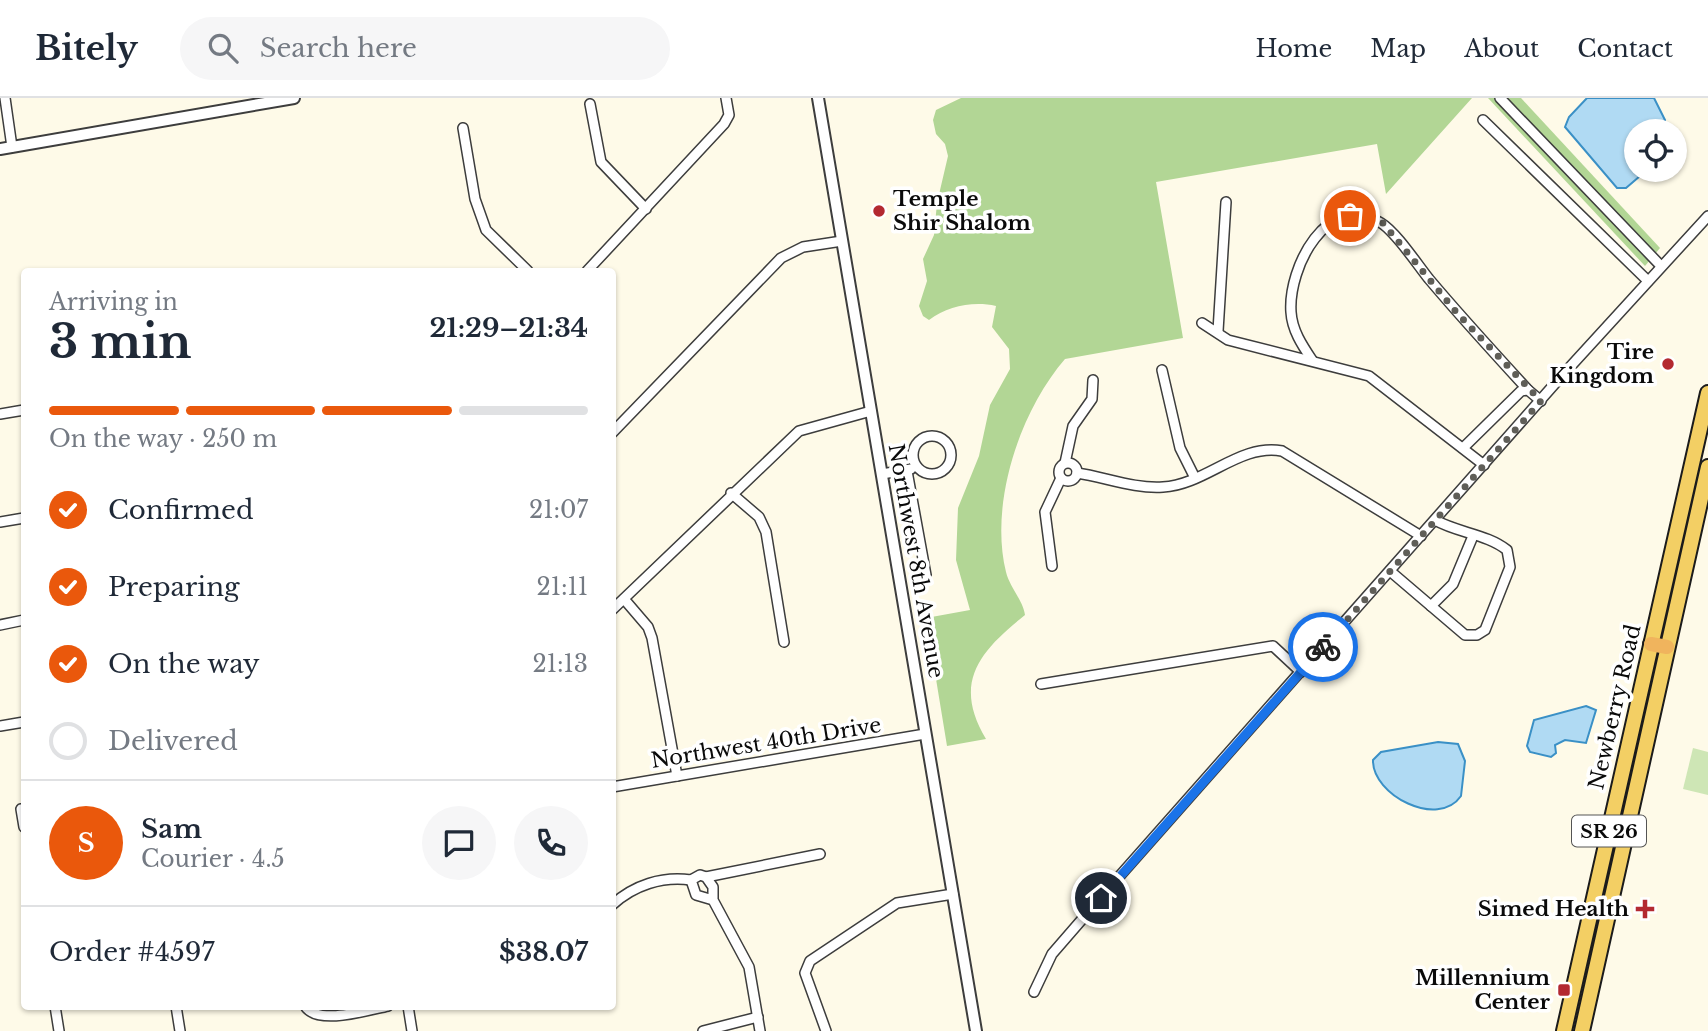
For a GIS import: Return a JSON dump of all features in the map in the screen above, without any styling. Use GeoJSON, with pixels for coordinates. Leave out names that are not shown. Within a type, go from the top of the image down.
{"type":"FeatureCollection","features":[{"type":"Feature","properties":{"kind":"highway"},"geometry":{"type":"LineString","coordinates":[[1651,644],[1667,648]]}},
{"type":"Feature","properties":{"kind":"main road","name":"Newberry Road"},"geometry":{"type":"LineString","coordinates":[[1564,1031],[1708,393]]}},
{"type":"Feature","properties":{"kind":"main road","name":"Newberry Road"},"geometry":{"type":"LineString","coordinates":[[1582,1031],[1708,467]]}},
{"type":"Feature","properties":{"kind":"street"},"geometry":{"type":"LineString","coordinates":[[5,98],[6,148],[294,98]]}},
{"type":"Feature","properties":{"kind":"street"},"geometry":{"type":"LineString","coordinates":[[590,268],[729,115],[726,98]]}},
{"type":"Feature","properties":{"kind":"street","name":"Northwest 8th Avenue"},"geometry":{"type":"LineString","coordinates":[[818,98],[976,1031]]}},
{"type":"Feature","properties":{"kind":"street"},"geometry":{"type":"LineString","coordinates":[[1500,98],[1661,266]]}},
{"type":"Feature","properties":{"kind":"street"},"geometry":{"type":"LineString","coordinates":[[590,104],[601,162],[646,209]]}},
{"type":"Feature","properties":{"kind":"street"},"geometry":{"type":"LineString","coordinates":[[1483,120],[1648,281]]}},
{"type":"Feature","properties":{"kind":"street"},"geometry":{"type":"LineString","coordinates":[[463,128],[475,199],[486,230],[525,268]]}},
{"type":"Feature","properties":{"kind":"street"},"geometry":{"type":"LineString","coordinates":[[1218,331],[1226,202]]}},
{"type":"Feature","properties":{"kind":"street"},"geometry":{"type":"LineString","coordinates":[[1312,360],[1298,336],[1291,313],[1295,275],[1314,238],[1340,219],[1362,214],[1383,223],[1457,313],[1541,401]]}},
{"type":"Feature","properties":{"kind":"street"},"geometry":{"type":"LineString","coordinates":[[1034,992],[1052,954],[1420,536],[1708,216]]}},
{"type":"Feature","properties":{"kind":"street"},"geometry":{"type":"LineString","coordinates":[[616,429],[781,258],[803,247],[842,241]]}},
{"type":"Feature","properties":{"kind":"street"},"geometry":{"type":"LineString","coordinates":[[1202,323],[1228,340],[1358,372],[1382,383],[1484,465]]}},
{"type":"Feature","properties":{"kind":"street"},"geometry":{"type":"LineString","coordinates":[[1162,370],[1180,448],[1195,478]]}},
{"type":"Feature","properties":{"kind":"street"},"geometry":{"type":"LineString","coordinates":[[1052,566],[1045,512],[1061,478],[1059,471],[1065,463],[1073,426],[1092,399],[1093,380]]}},
{"type":"Feature","properties":{"kind":"street"},"geometry":{"type":"LineString","coordinates":[[1462,448],[1521,391],[1528,390]]}},
{"type":"Feature","properties":{"kind":"street"},"geometry":{"type":"LineString","coordinates":[[0,414],[21,410]]}},
{"type":"Feature","properties":{"kind":"street"},"geometry":{"type":"LineString","coordinates":[[616,606],[731,493],[799,431],[871,411]]}},
{"type":"Feature","properties":{"kind":"street"},"geometry":{"type":"LineString","coordinates":[[936,436],[948,445],[951,459],[943,470],[930,474],[916,464],[915,448],[926,437],[936,436]]}},
{"type":"Feature","properties":{"kind":"street"},"geometry":{"type":"LineString","coordinates":[[1065,463],[1072,464],[1077,473],[1126,484],[1163,488],[1195,478],[1265,447],[1282,451],[1420,536]]}},
{"type":"Feature","properties":{"kind":"street"},"geometry":{"type":"LineString","coordinates":[[882,474],[907,471],[916,464]]}},
{"type":"Feature","properties":{"kind":"street"},"geometry":{"type":"LineString","coordinates":[[907,471],[926,575]]}},
{"type":"Feature","properties":{"kind":"street"},"geometry":{"type":"LineString","coordinates":[[1061,478],[1070,481],[1077,473]]}},
{"type":"Feature","properties":{"kind":"street"},"geometry":{"type":"LineString","coordinates":[[731,493],[759,517],[766,532],[784,642]]}},
{"type":"Feature","properties":{"kind":"street"},"geometry":{"type":"LineString","coordinates":[[0,522],[21,518]]}},
{"type":"Feature","properties":{"kind":"street"},"geometry":{"type":"LineString","coordinates":[[1390,571],[1465,635],[1477,635],[1485,630],[1510,566],[1507,550],[1499,543],[1453,531],[1435,520]]}},
{"type":"Feature","properties":{"kind":"street"},"geometry":{"type":"LineString","coordinates":[[1431,606],[1444,594],[1462,567],[1473,536]]}},
{"type":"Feature","properties":{"kind":"street"},"geometry":{"type":"LineString","coordinates":[[624,599],[648,627],[653,638],[677,776]]}},
{"type":"Feature","properties":{"kind":"street"},"geometry":{"type":"LineString","coordinates":[[0,625],[21,622]]}},
{"type":"Feature","properties":{"kind":"street"},"geometry":{"type":"LineString","coordinates":[[1041,684],[1273,646],[1301,672]]}},
{"type":"Feature","properties":{"kind":"street"},"geometry":{"type":"LineString","coordinates":[[0,726],[21,722]]}},
{"type":"Feature","properties":{"kind":"street","name":"Northwest 40th Drive"},"geometry":{"type":"LineString","coordinates":[[616,786],[925,734]]}},
{"type":"Feature","properties":{"kind":"street"},"geometry":{"type":"LineString","coordinates":[[616,902],[643,885],[677,878],[691,880],[820,854]]}},
{"type":"Feature","properties":{"kind":"street"},"geometry":{"type":"LineString","coordinates":[[706,877],[713,887],[713,900],[749,967],[760,1031]]}},
{"type":"Feature","properties":{"kind":"street"},"geometry":{"type":"LineString","coordinates":[[691,880],[696,895],[713,900]]}},
{"type":"Feature","properties":{"kind":"street"},"geometry":{"type":"LineString","coordinates":[[826,1031],[805,973],[810,961],[897,903],[953,894]]}},
{"type":"Feature","properties":{"kind":"street"},"geometry":{"type":"LineString","coordinates":[[56,1010],[59,1031]]}},
{"type":"Feature","properties":{"kind":"street"},"geometry":{"type":"LineString","coordinates":[[177,1010],[180,1031]]}},
{"type":"Feature","properties":{"kind":"street"},"geometry":{"type":"LineString","coordinates":[[308,1010],[323,1017],[364,1010]]}},
{"type":"Feature","properties":{"kind":"street"},"geometry":{"type":"LineString","coordinates":[[409,1010],[412,1031]]}},
{"type":"Feature","properties":{"kind":"street"},"geometry":{"type":"LineString","coordinates":[[703,1031],[758,1017]]}},
{"type":"Feature","properties":{"kind":"green space"},"geometry":{"type":"Polygon","coordinates":[[[961,98],[1472,98],[1386,194],[1377,144],[1156,182],[1183,338],[1065,359],[1034,405],[1012,459],[1002,517],[1006,572],[1025,615],[995,642],[976,669],[971,701],[986,739],[947,746],[926,618],[970,610],[956,560],[958,508],[979,456],[990,405],[1010,369],[1009,349],[992,327],[996,306],[961,306],[944,311],[929,320],[923,316],[919,306],[927,281],[923,259],[934,235],[937,203],[948,156],[945,144],[936,134],[933,120],[936,110],[961,98]]]}},
{"type":"Feature","properties":{"kind":"green space"},"geometry":{"type":"Polygon","coordinates":[[[1488,98],[1521,98],[1660,248],[1645,266],[1488,98]]]}},
{"type":"Feature","properties":{"kind":"green space"},"geometry":{"type":"Polygon","coordinates":[[[1693,748],[1708,752],[1708,795],[1683,789],[1693,748]]]}},
{"type":"Feature","properties":{"kind":"water"},"geometry":{"type":"Polygon","coordinates":[[[1587,98],[1654,98],[1664,119],[1624,119],[1624,182],[1633,182],[1626,188],[1617,188],[1565,127],[1569,117],[1587,98]]]}},
{"type":"Feature","properties":{"kind":"water"},"geometry":{"type":"Polygon","coordinates":[[[1586,706],[1596,710],[1586,743],[1565,740],[1555,745],[1556,753],[1551,757],[1530,752],[1527,746],[1534,720],[1586,706]]]}},
{"type":"Feature","properties":{"kind":"water"},"geometry":{"type":"Polygon","coordinates":[[[1438,742],[1458,744],[1465,761],[1461,796],[1451,805],[1437,809],[1408,804],[1383,785],[1373,760],[1381,752],[1438,742]]]}},
{"type":"Feature","properties":{"kind":"way so far"},"geometry":{"type":"LineString","coordinates":[[1323,647],[1541,401],[1457,313],[1383,223],[1362,214],[1350,216]]}},
{"type":"Feature","properties":{"kind":"place","name":"Temple Shir Shalom"},"geometry":{"type":"Point","coordinates":[879,211]}},
{"type":"Feature","properties":{"kind":"place","name":"Tire Kingdom"},"geometry":{"type":"Point","coordinates":[1668,364]}},
{"type":"Feature","properties":{"kind":"place","name":"Simed Health"},"geometry":{"type":"Point","coordinates":[1645,909]}},
{"type":"Feature","properties":{"kind":"place","name":"Millennium Center"},"geometry":{"type":"Point","coordinates":[1564,990]}},
{"type":"Feature","properties":{"kind":"route"},"geometry":{"type":"LineString","coordinates":[[1101,898],[1323,647]]}}]}
